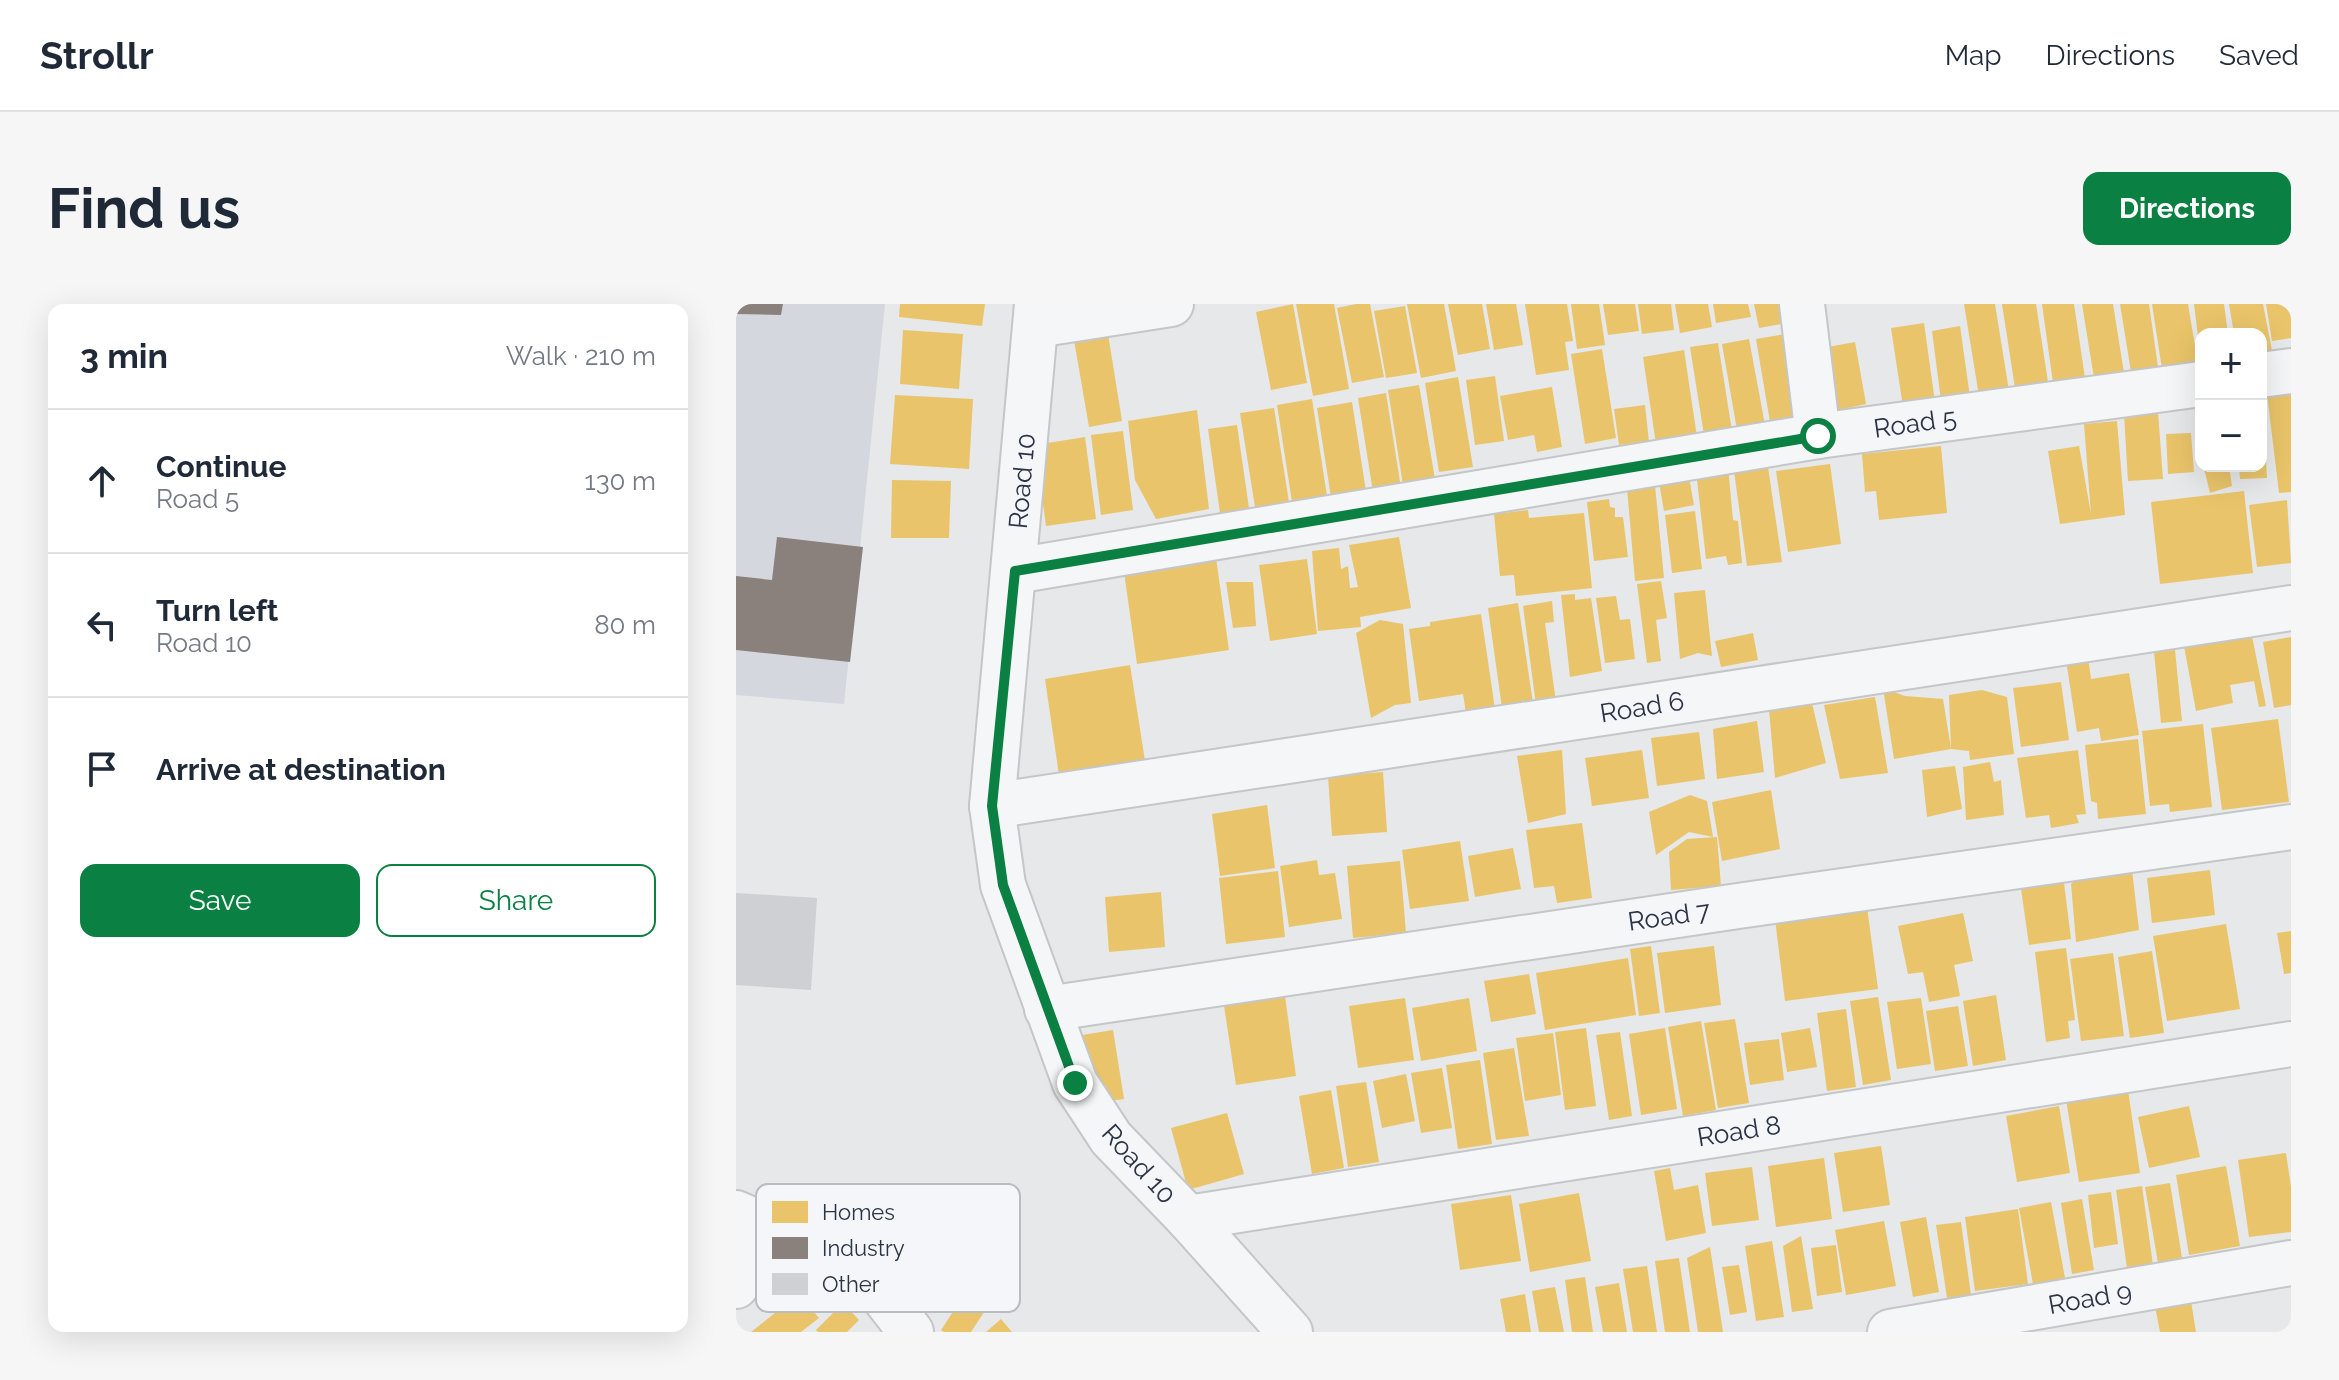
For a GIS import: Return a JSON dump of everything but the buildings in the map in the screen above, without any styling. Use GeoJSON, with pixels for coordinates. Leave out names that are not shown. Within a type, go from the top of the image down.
{"type":"FeatureCollection","features":[{"type":"Feature","properties":{"kind":"street"},"geometry":{"type":"LineString","coordinates":[[1036,314],[1171,304]]}},
{"type":"Feature","properties":{"kind":"street"},"geometry":{"type":"LineString","coordinates":[[1802,304],[1818,436]]}},
{"type":"Feature","properties":{"kind":"street","name":"Road 10"},"geometry":{"type":"LineString","coordinates":[[1036,314],[992,806],[1003,885],[1075,1083],[1089,1105],[1111,1138],[1290,1332]]}},
{"type":"Feature","properties":{"kind":"street"},"geometry":{"type":"LineString","coordinates":[[2267,374],[2291,371]]}},
{"type":"Feature","properties":{"kind":"street","name":"Road 5"},"geometry":{"type":"LineString","coordinates":[[1015,571],[1818,436],[2195,385]]}},
{"type":"Feature","properties":{"kind":"street","name":"Road 6"},"geometry":{"type":"LineString","coordinates":[[992,806],[2291,608]]}},
{"type":"Feature","properties":{"kind":"street","name":"Road 7"},"geometry":{"type":"LineString","coordinates":[[1047,1009],[2291,827]]}},
{"type":"Feature","properties":{"kind":"street","name":"Road 8"},"geometry":{"type":"LineString","coordinates":[[1188,1218],[2291,1044]]}},
{"type":"Feature","properties":{"kind":"street"},"geometry":{"type":"LineString","coordinates":[[736,1286],[747,1218]]}},
{"type":"Feature","properties":{"kind":"street","name":"Road 9"},"geometry":{"type":"LineString","coordinates":[[1890,1332],[2291,1263]]}},
{"type":"Feature","properties":{"kind":"street"},"geometry":{"type":"LineString","coordinates":[[895,1312],[911,1332]]}},
{"type":"Feature","properties":{"kind":"shaded area"},"geometry":{"type":"Polygon","coordinates":[[[736,304],[885,304],[844,704],[736,695],[736,304]]]}},
{"type":"Feature","properties":{"kind":"route"},"geometry":{"type":"LineString","coordinates":[[1075,1083],[1003,885],[992,806],[1015,571],[1818,436]]}}]}
